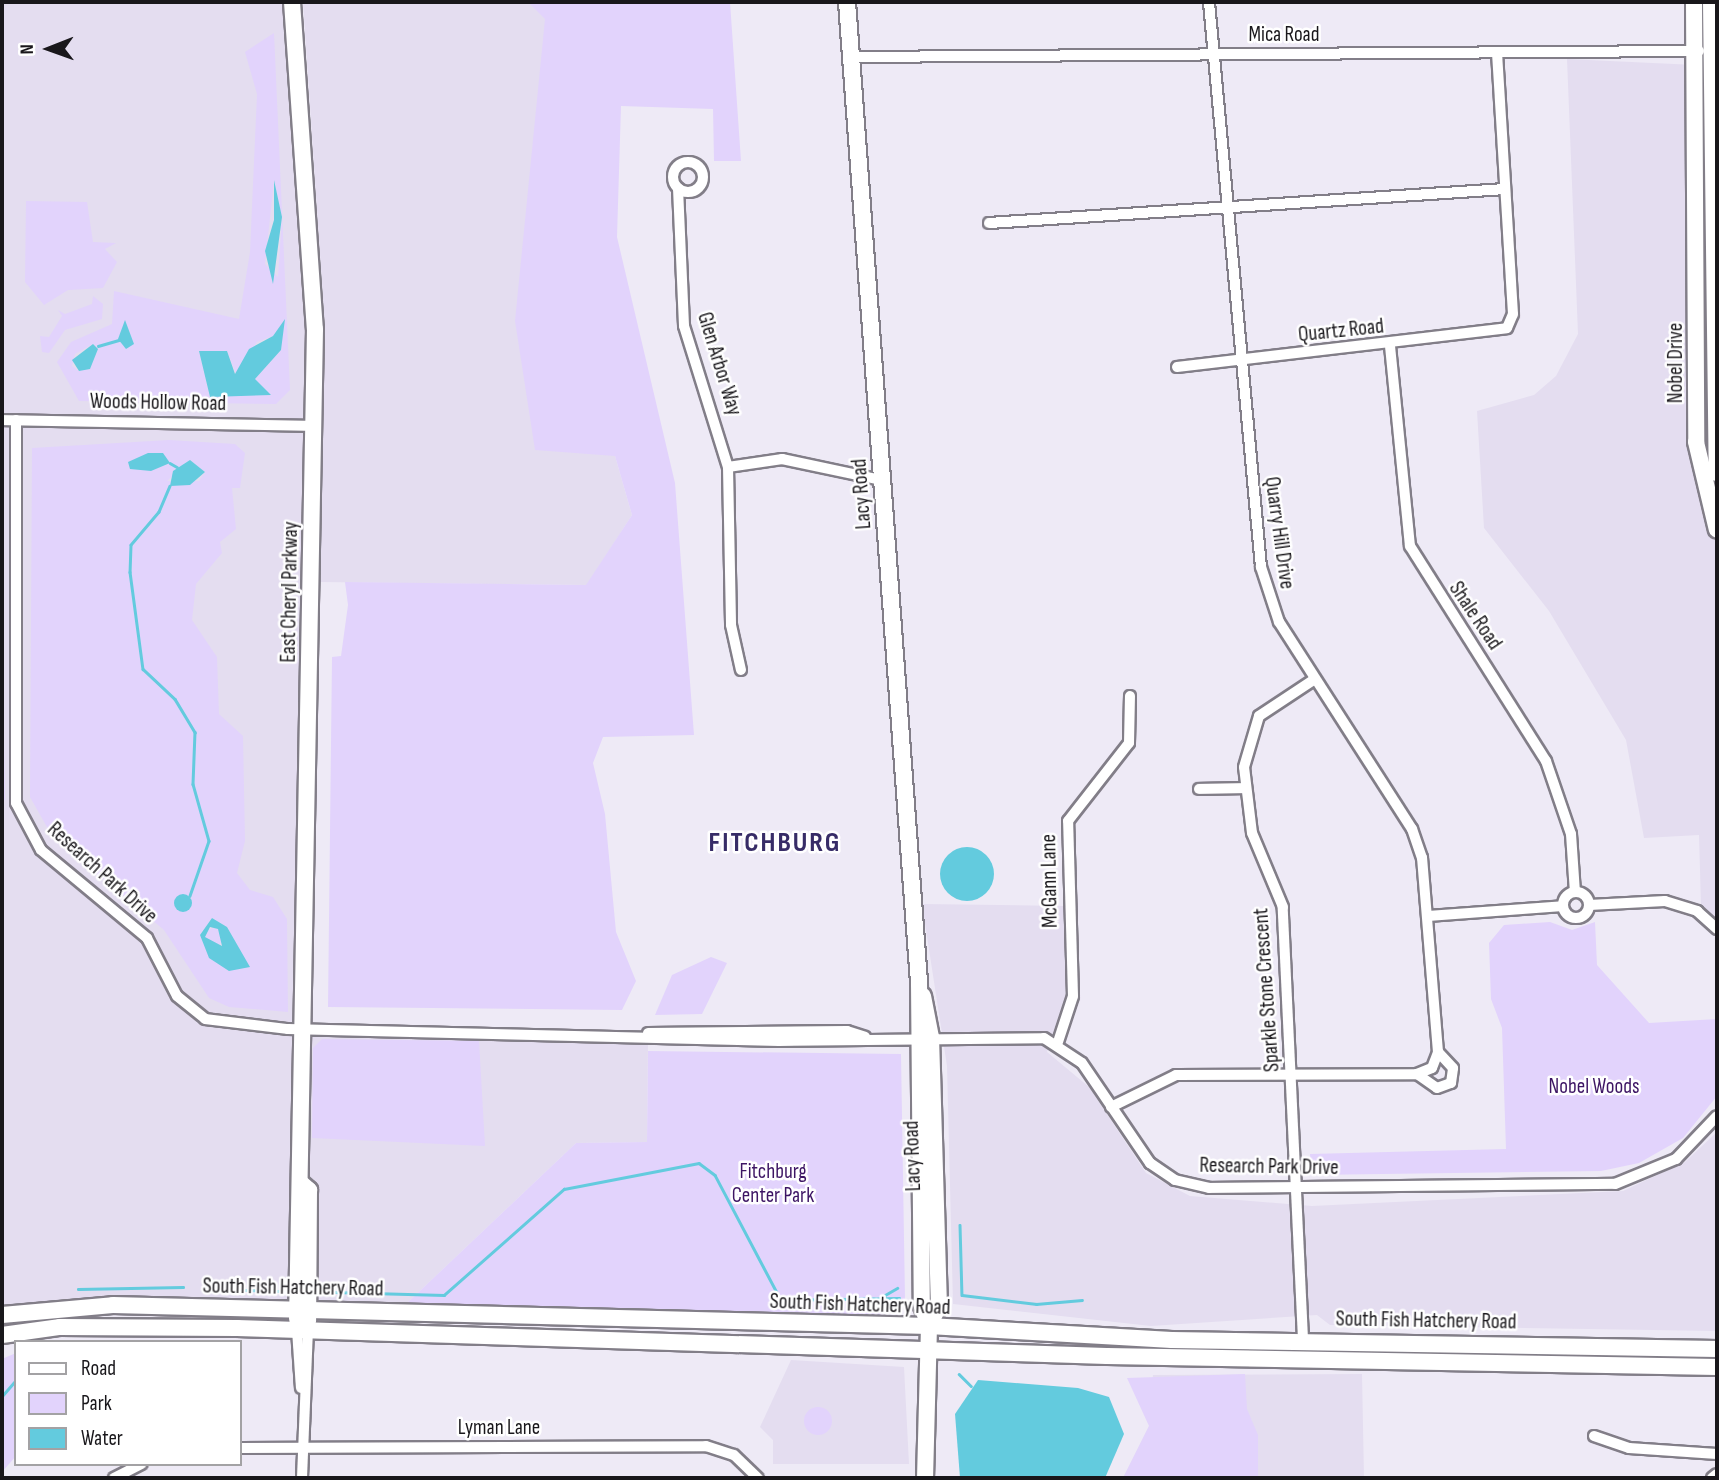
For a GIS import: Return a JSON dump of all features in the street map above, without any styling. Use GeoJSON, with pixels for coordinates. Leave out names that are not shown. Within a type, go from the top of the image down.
{"type":"FeatureCollection","features":[{"type":"Feature","properties":{"kind":"main road","name":"East Cheryl Parkway"},"geometry":{"type":"LineString","coordinates":[[292,2],[314,305],[302,1183],[295,1191],[302,1331]]}},
{"type":"Feature","properties":{"kind":"main road","name":"Lacy Road"},"geometry":{"type":"LineString","coordinates":[[847,2],[924,1037],[939,1306],[929,1326],[925,1478]]}},
{"type":"Feature","properties":{"kind":"main road","name":"Nobel Drive"},"geometry":{"type":"LineString","coordinates":[[1694,2],[1708,51]]}},
{"type":"Feature","properties":{"kind":"main road","name":"Nobel Drive"},"geometry":{"type":"LineString","coordinates":[[1711,2],[1696,442],[1717,530]]}},
{"type":"Feature","properties":{"kind":"main road","name":"Nobel Drive"},"geometry":{"type":"LineString","coordinates":[[1704,192],[1717,473]]}},
{"type":"Feature","properties":{"kind":"main road","name":"South Fish Hatchery Road"},"geometry":{"type":"LineString","coordinates":[[2,1315],[113,1305],[929,1326],[1171,1340],[1303,1339],[1717,1349]]}},
{"type":"Feature","properties":{"kind":"main road","name":"South Fish Hatchery Road"},"geometry":{"type":"LineString","coordinates":[[2,1335],[93,1326],[929,1350],[1717,1367]]}},
{"type":"Feature","properties":{"kind":"main road","name":"Lacy Road"},"geometry":{"type":"LineString","coordinates":[[928,1443],[934,1478]]}},
{"type":"Feature","properties":{"kind":"street","name":"Quarry Hill Drive"},"geometry":{"type":"LineString","coordinates":[[1209,2],[1241,360],[1267,597],[1315,679],[1412,829],[1428,916],[1438,1052],[1432,1068],[1417,1074]]}},
{"type":"Feature","properties":{"kind":"street","name":"Mica Road"},"geometry":{"type":"LineString","coordinates":[[851,57],[1708,51]]}},
{"type":"Feature","properties":{"kind":"street"},"geometry":{"type":"LineString","coordinates":[[989,223],[1505,189],[1497,53]]}},
{"type":"Feature","properties":{"kind":"street","name":"Glen Arbor Way"},"geometry":{"type":"LineString","coordinates":[[678,188],[684,326],[728,467],[731,625],[741,670]]}},
{"type":"Feature","properties":{"kind":"street","name":"Quartz Road"},"geometry":{"type":"LineString","coordinates":[[1177,367],[1390,346],[1507,328],[1513,314],[1505,189]]}},
{"type":"Feature","properties":{"kind":"street","name":"Shale Road"},"geometry":{"type":"LineString","coordinates":[[1390,346],[1410,546],[1546,761],[1570,834],[1575,892]]}},
{"type":"Feature","properties":{"kind":"street","name":"Woods Hollow Road"},"geometry":{"type":"LineString","coordinates":[[2,419],[313,426]]}},
{"type":"Feature","properties":{"kind":"street","name":"Research Park Drive"},"geometry":{"type":"LineString","coordinates":[[16,420],[12,773],[20,817],[41,850],[147,938],[177,996],[193,1012],[219,1024],[303,1029],[648,1033],[833,1030],[865,1037],[1058,1042],[1082,1063],[1140,1152],[1175,1180],[1209,1188],[1615,1184],[1676,1159],[1717,1116]]}},
{"type":"Feature","properties":{"kind":"street"},"geometry":{"type":"LineString","coordinates":[[728,467],[782,458],[882,480]]}},
{"type":"Feature","properties":{"kind":"street","name":"Sparkle Stone Crescent"},"geometry":{"type":"LineString","coordinates":[[1303,1339],[1283,906],[1252,833],[1245,788],[1245,750],[1259,716],[1315,679]]}},
{"type":"Feature","properties":{"kind":"street","name":"McGann Lane"},"geometry":{"type":"LineString","coordinates":[[1058,1042],[1073,996],[1068,821],[1129,743],[1130,696]]}},
{"type":"Feature","properties":{"kind":"street"},"geometry":{"type":"LineString","coordinates":[[1199,789],[1245,788]]}},
{"type":"Feature","properties":{"kind":"street"},"geometry":{"type":"LineString","coordinates":[[1428,916],[1563,906],[1575,892],[1590,905]]}},
{"type":"Feature","properties":{"kind":"street"},"geometry":{"type":"LineString","coordinates":[[1563,906],[1575,919],[1590,905],[1665,901],[1697,911],[1717,929]]}},
{"type":"Feature","properties":{"kind":"street"},"geometry":{"type":"LineString","coordinates":[[1111,1107],[1176,1075],[1417,1074],[1437,1088],[1451,1083],[1453,1068],[1438,1052]]}},
{"type":"Feature","properties":{"kind":"street"},"geometry":{"type":"LineString","coordinates":[[302,1331],[302,1478]]}},
{"type":"Feature","properties":{"kind":"street"},"geometry":{"type":"LineString","coordinates":[[1594,1436],[1629,1448],[1717,1454]]}},
{"type":"Feature","properties":{"kind":"street","name":"Lyman Lane"},"geometry":{"type":"LineString","coordinates":[[242,1448],[706,1446],[734,1455],[755,1474]]}},
{"type":"Feature","properties":{"kind":"street"},"geometry":{"type":"LineString","coordinates":[[114,1478],[138,1466]]}},
{"type":"Feature","properties":{"kind":"street"},"geometry":{"type":"LineString","coordinates":[[1713,1478],[1717,1474]]}},
{"type":"Feature","properties":{"kind":"shaded area"},"geometry":{"type":"Polygon","coordinates":[[[2,2],[283,2],[306,330],[293,1036],[648,1041],[647,1142],[576,1143],[405,1305],[107,1297],[2,1306],[2,2]]]}},
{"type":"Feature","properties":{"kind":"shaded area"},"geometry":{"type":"Polygon","coordinates":[[[303,2],[548,2],[615,456],[632,515],[587,585],[320,582],[325,329],[303,2]]]}},
{"type":"Feature","properties":{"kind":"shaded area"},"geometry":{"type":"Polygon","coordinates":[[[1567,59],[1717,66],[1717,920],[1701,906],[1699,835],[1644,838],[1626,740],[1549,611],[1484,528],[1477,411],[1534,395],[1556,376],[1578,334],[1567,59]]]}},
{"type":"Feature","properties":{"kind":"shaded area"},"geometry":{"type":"Polygon","coordinates":[[[922,904],[1064,906],[1066,996],[1047,1052],[1089,1087],[1146,1173],[1190,1196],[1312,1206],[1623,1191],[1685,1162],[1717,1132],[1717,1331],[1330,1325],[1317,1315],[1151,1326],[953,1304],[947,1066],[922,904]]]}},
{"type":"Feature","properties":{"kind":"shaded area"},"geometry":{"type":"Polygon","coordinates":[[[791,1360],[904,1367],[909,1464],[773,1464],[773,1440],[760,1427],[791,1360]]]}},
{"type":"Feature","properties":{"kind":"shaded area"},"geometry":{"type":"Polygon","coordinates":[[[1362,1374],[1364,1478],[1123,1478],[1149,1426],[1153,1375],[1362,1374]]]}},
{"type":"Feature","properties":{"kind":"green space"},"geometry":{"type":"Polygon","coordinates":[[[528,2],[730,2],[741,161],[714,161],[713,109],[621,106],[617,237],[675,483],[694,735],[603,737],[593,763],[605,814],[616,932],[636,981],[622,1010],[328,1007],[332,657],[341,656],[348,605],[345,582],[586,585],[632,515],[615,456],[535,450],[515,321],[545,19],[528,2]]]}},
{"type":"Feature","properties":{"kind":"green space"},"geometry":{"type":"Polygon","coordinates":[[[274,33],[290,390],[276,404],[79,401],[57,362],[71,342],[112,324],[114,291],[239,319],[250,252],[257,94],[245,52],[274,33]],[[274,181],[265,264],[278,277],[282,217],[274,181]],[[273,336],[257,342],[236,374],[227,351],[199,351],[210,397],[259,386],[255,379],[281,350],[273,336]],[[93,344],[75,354],[72,366],[79,371],[92,363],[98,349],[93,344]]]}},
{"type":"Feature","properties":{"kind":"green space"},"geometry":{"type":"Polygon","coordinates":[[[26,201],[87,202],[93,242],[116,243],[105,249],[117,262],[103,288],[68,290],[44,305],[25,282],[26,201]]]}},
{"type":"Feature","properties":{"kind":"green space"},"geometry":{"type":"Polygon","coordinates":[[[93,296],[103,304],[102,319],[65,330],[49,353],[42,352],[40,336],[49,337],[62,316],[58,310],[65,314],[92,304],[93,296]]]}},
{"type":"Feature","properties":{"kind":"green space"},"geometry":{"type":"Polygon","coordinates":[[[169,440],[235,444],[245,453],[240,488],[232,488],[236,529],[220,542],[222,553],[196,584],[192,620],[217,657],[219,714],[243,736],[245,841],[237,873],[250,890],[273,897],[287,919],[288,1012],[229,1007],[209,998],[164,930],[52,836],[30,797],[32,448],[169,440]],[[190,460],[167,481],[199,481],[205,472],[190,460]],[[212,918],[200,935],[229,971],[246,963],[227,927],[212,918]]]}},
{"type":"Feature","properties":{"kind":"green space"},"geometry":{"type":"Polygon","coordinates":[[[2,630],[5,800],[2,801],[2,630]]]}},
{"type":"Feature","properties":{"kind":"green space","name":"Nobel Woods"},"geometry":{"type":"Polygon","coordinates":[[[1550,922],[1572,930],[1595,922],[1597,965],[1649,1023],[1717,1019],[1717,1096],[1683,1138],[1639,1163],[1601,1171],[1311,1175],[1310,1154],[1506,1149],[1502,1028],[1491,999],[1489,943],[1504,925],[1550,922]]]}},
{"type":"Feature","properties":{"kind":"green space"},"geometry":{"type":"Polygon","coordinates":[[[210,928],[218,928],[223,937],[221,944],[210,946],[205,941],[205,933],[210,928]]]}},
{"type":"Feature","properties":{"kind":"green space"},"geometry":{"type":"Polygon","coordinates":[[[711,957],[727,963],[702,1014],[655,1015],[672,975],[711,957]]]}},
{"type":"Feature","properties":{"kind":"green space"},"geometry":{"type":"Polygon","coordinates":[[[322,1039],[479,1041],[485,1146],[312,1138],[313,1048],[322,1039]]]}},
{"type":"Feature","properties":{"kind":"green space","name":"Fitchburg Center Park"},"geometry":{"type":"Polygon","coordinates":[[[648,1051],[901,1054],[905,1299],[877,1318],[405,1305],[576,1143],[647,1142],[648,1051]]]}},
{"type":"Feature","properties":{"kind":"green space"},"geometry":{"type":"Polygon","coordinates":[[[14,1354],[14,1458],[2,1472],[2,1359],[14,1354]]]}},
{"type":"Feature","properties":{"kind":"green space"},"geometry":{"type":"Polygon","coordinates":[[[1245,1374],[1247,1409],[1258,1435],[1258,1478],[1123,1478],[1149,1426],[1127,1378],[1245,1374]]]}},
{"type":"Feature","properties":{"kind":"green space"},"geometry":{"type":"Polygon","coordinates":[[[818,1407],[828,1411],[832,1421],[828,1431],[818,1435],[808,1431],[804,1421],[808,1411],[818,1407]]]}},
{"type":"Feature","properties":{"kind":"water"},"geometry":{"type":"Polygon","coordinates":[[[274,180],[282,217],[273,284],[265,251],[274,220],[274,180]]]}},
{"type":"Feature","properties":{"kind":"water"},"geometry":{"type":"Polygon","coordinates":[[[285,319],[281,350],[255,379],[271,395],[210,397],[199,351],[227,351],[235,374],[249,349],[273,336],[285,319]]]}},
{"type":"Feature","properties":{"kind":"water"},"geometry":{"type":"Polygon","coordinates":[[[125,320],[134,344],[126,349],[118,339],[125,320]]]}},
{"type":"Feature","properties":{"kind":"water"},"geometry":{"type":"Polygon","coordinates":[[[93,344],[98,349],[90,369],[79,371],[72,360],[93,344]]]}},
{"type":"Feature","properties":{"kind":"water"},"geometry":{"type":"Polygon","coordinates":[[[148,453],[163,453],[170,463],[151,471],[130,469],[128,462],[148,453]]]}},
{"type":"Feature","properties":{"kind":"water"},"geometry":{"type":"Polygon","coordinates":[[[190,460],[205,472],[190,485],[170,486],[173,471],[190,460]]]}},
{"type":"Feature","properties":{"kind":"water"},"geometry":{"type":"Polygon","coordinates":[[[967,847],[986,855],[994,874],[986,893],[967,901],[948,893],[940,874],[948,855],[967,847]]]}},
{"type":"Feature","properties":{"kind":"water"},"geometry":{"type":"Polygon","coordinates":[[[183,894],[189,897],[192,903],[189,909],[183,912],[177,909],[174,903],[177,897],[183,894]]]}},
{"type":"Feature","properties":{"kind":"water"},"geometry":{"type":"Polygon","coordinates":[[[212,918],[227,927],[250,967],[229,971],[209,958],[200,935],[212,918]],[[210,927],[205,937],[222,946],[218,929],[210,927]]]}},
{"type":"Feature","properties":{"kind":"water"},"geometry":{"type":"Polygon","coordinates":[[[978,1380],[1078,1388],[1109,1397],[1124,1434],[1105,1478],[960,1478],[955,1414],[978,1380]]]}},
{"type":"Feature","properties":{"kind":"waterway"},"geometry":{"type":"LineString","coordinates":[[98,346],[119,340]]}},
{"type":"Feature","properties":{"kind":"waterway"},"geometry":{"type":"LineString","coordinates":[[170,463],[177,467]]}},
{"type":"Feature","properties":{"kind":"waterway"},"geometry":{"type":"LineString","coordinates":[[170,486],[159,512],[131,545],[130,572],[143,669],[175,699],[195,732],[193,784],[209,841],[190,896]]}},
{"type":"Feature","properties":{"kind":"waterway"},"geometry":{"type":"LineString","coordinates":[[334,1292],[444,1295],[564,1189],[699,1163],[715,1175],[781,1300],[899,1298]]}},
{"type":"Feature","properties":{"kind":"waterway"},"geometry":{"type":"LineString","coordinates":[[960,1225],[962,1295],[1036,1304],[1082,1300]]}},
{"type":"Feature","properties":{"kind":"waterway"},"geometry":{"type":"LineString","coordinates":[[78,1289],[183,1287]]}},
{"type":"Feature","properties":{"kind":"waterway"},"geometry":{"type":"LineString","coordinates":[[885,1295],[897,1288]]}},
{"type":"Feature","properties":{"kind":"waterway"},"geometry":{"type":"LineString","coordinates":[[205,1289],[279,1291]]}},
{"type":"Feature","properties":{"kind":"waterway"},"geometry":{"type":"LineString","coordinates":[[959,1374],[971,1386]]}},
{"type":"Feature","properties":{"kind":"waterway"},"geometry":{"type":"LineString","coordinates":[[2,1396],[14,1382]]}},
{"type":"Feature","properties":{"kind":"district","name":"FITCHBURG"},"geometry":{"type":"Point","coordinates":[775,843]}}]}
